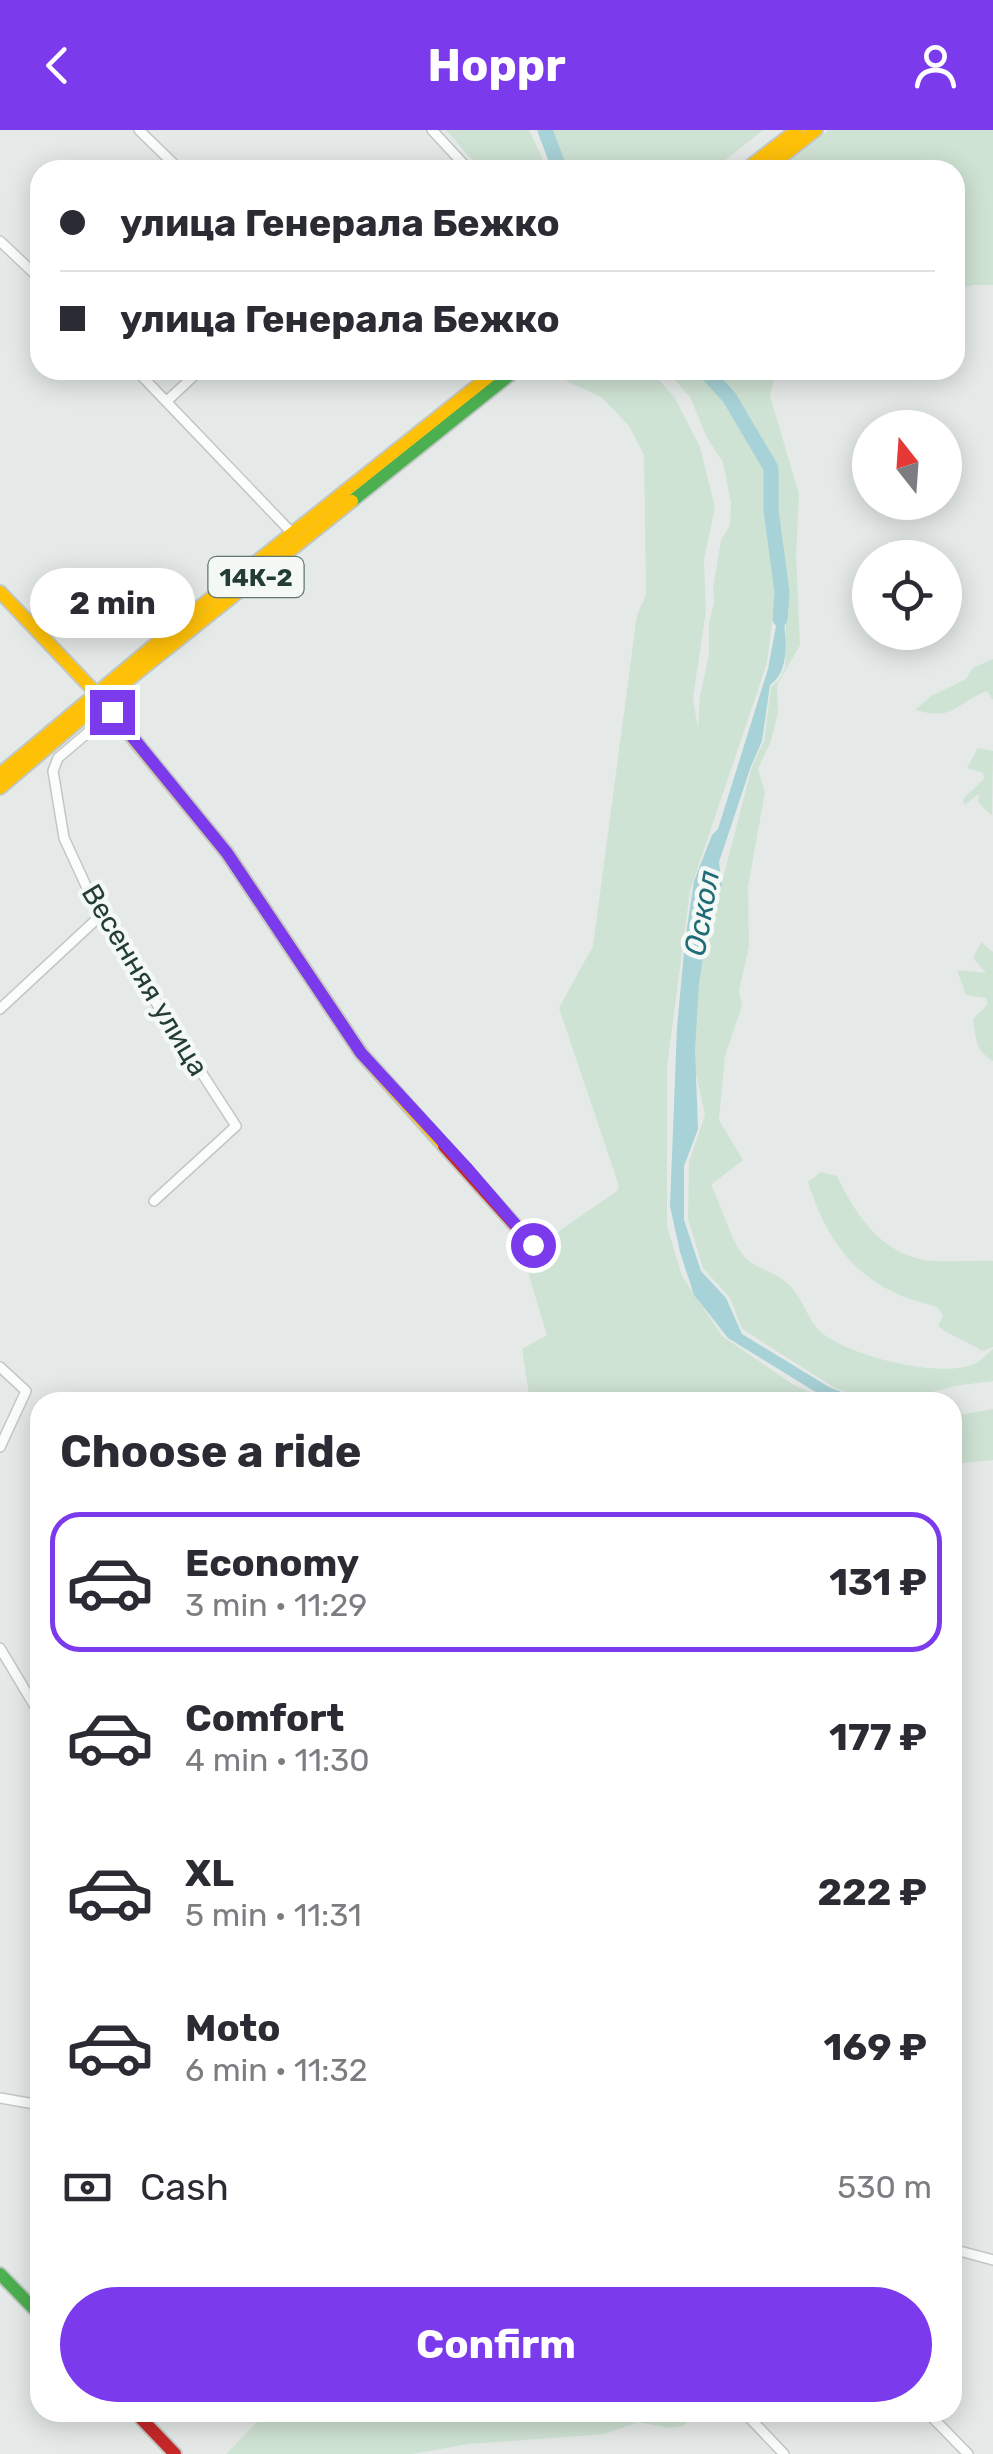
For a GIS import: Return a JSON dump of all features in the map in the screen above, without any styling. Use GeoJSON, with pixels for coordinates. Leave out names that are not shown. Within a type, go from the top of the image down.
{"type":"FeatureCollection","features":[{"type":"Feature","properties":{"kind":"main road"},"geometry":{"type":"LineString","coordinates":[[759,160],[797,130]]}},
{"type":"Feature","properties":{"kind":"main road"},"geometry":{"type":"LineString","coordinates":[[778,160],[816,130]]}},
{"type":"Feature","properties":{"kind":"main road","name":"14К-2"},"geometry":{"type":"LineString","coordinates":[[0,788],[485,380]]}},
{"type":"Feature","properties":{"kind":"main road","name":"14К-2"},"geometry":{"type":"LineString","coordinates":[[296,538],[503,380]]}},
{"type":"Feature","properties":{"kind":"main road"},"geometry":{"type":"LineString","coordinates":[[0,592],[103,702],[227,853],[361,1053],[533,1245]]}},
{"type":"Feature","properties":{"kind":"main road","name":"14К-2"},"geometry":{"type":"LineString","coordinates":[[0,774],[103,702]]}},
{"type":"Feature","properties":{"kind":"main road"},"geometry":{"type":"LineString","coordinates":[[0,2274],[30,2305]]}},
{"type":"Feature","properties":{"kind":"main road"},"geometry":{"type":"LineString","coordinates":[[145,2422],[175,2454]]}},
{"type":"Feature","properties":{"kind":"street"},"geometry":{"type":"LineString","coordinates":[[140,130],[170,160]]}},
{"type":"Feature","properties":{"kind":"street"},"geometry":{"type":"LineString","coordinates":[[432,130],[460,160]]}},
{"type":"Feature","properties":{"kind":"street"},"geometry":{"type":"LineString","coordinates":[[0,241],[30,270]]}},
{"type":"Feature","properties":{"kind":"street"},"geometry":{"type":"LineString","coordinates":[[147,380],[296,538]]}},
{"type":"Feature","properties":{"kind":"street"},"geometry":{"type":"LineString","coordinates":[[168,400],[189,380]]}},
{"type":"Feature","properties":{"kind":"street","name":"Весенняя улица"},"geometry":{"type":"LineString","coordinates":[[103,702],[58,758],[53,771],[64,838],[100,916],[236,1126],[154,1201]]}},
{"type":"Feature","properties":{"kind":"street"},"geometry":{"type":"LineString","coordinates":[[0,1009],[100,916]]}},
{"type":"Feature","properties":{"kind":"street"},"geometry":{"type":"LineString","coordinates":[[0,1368],[26,1391],[0,1446]]}},
{"type":"Feature","properties":{"kind":"street"},"geometry":{"type":"LineString","coordinates":[[0,1648],[30,1698]]}},
{"type":"Feature","properties":{"kind":"street"},"geometry":{"type":"LineString","coordinates":[[0,2098],[30,2103]]}},
{"type":"Feature","properties":{"kind":"street"},"geometry":{"type":"LineString","coordinates":[[962,2251],[993,2260]]}},
{"type":"Feature","properties":{"kind":"street"},"geometry":{"type":"LineString","coordinates":[[754,2422],[784,2454]]}},
{"type":"Feature","properties":{"kind":"street"},"geometry":{"type":"LineString","coordinates":[[937,2422],[968,2454]]}},
{"type":"Feature","properties":{"kind":"green space"},"geometry":{"type":"Polygon","coordinates":[[[446,130],[529,130],[543,160],[472,160],[446,130]]]}},
{"type":"Feature","properties":{"kind":"green space"},"geometry":{"type":"Polygon","coordinates":[[[551,130],[763,130],[726,160],[562,160],[551,130]]]}},
{"type":"Feature","properties":{"kind":"green space"},"geometry":{"type":"Polygon","coordinates":[[[829,130],[993,130],[993,285],[965,287],[965,160],[791,160],[829,130]]]}},
{"type":"Feature","properties":{"kind":"green space"},"geometry":{"type":"Polygon","coordinates":[[[564,380],[659,380],[675,398],[700,447],[715,507],[704,560],[706,611],[693,698],[698,729],[713,589],[721,540],[730,525],[731,503],[723,462],[707,438],[690,397],[675,380],[705,380],[727,404],[766,469],[766,508],[777,583],[767,663],[690,891],[667,1067],[667,1226],[682,1276],[722,1336],[808,1392],[528,1392],[522,1349],[547,1335],[523,1256],[619,1186],[559,1008],[593,946],[637,615],[646,595],[644,455],[629,426],[601,397],[564,380]]]}},
{"type":"Feature","properties":{"kind":"green space"},"geometry":{"type":"Polygon","coordinates":[[[717,380],[774,380],[770,396],[799,494],[796,556],[800,645],[777,685],[778,712],[758,769],[765,792],[748,887],[749,947],[739,990],[742,1006],[725,1056],[719,1120],[743,1160],[711,1185],[743,1255],[787,1283],[822,1333],[853,1350],[920,1367],[961,1368],[976,1363],[993,1349],[993,1381],[933,1392],[846,1392],[835,1388],[742,1329],[730,1298],[703,1268],[688,1219],[689,1162],[705,1115],[693,1061],[699,971],[752,766],[764,741],[771,687],[785,668],[786,631],[774,466],[731,395],[717,380]]]}},
{"type":"Feature","properties":{"kind":"green space"},"geometry":{"type":"Polygon","coordinates":[[[993,659],[993,700],[987,691],[947,713],[915,710],[931,696],[966,679],[973,668],[993,659]]]}},
{"type":"Feature","properties":{"kind":"green space"},"geometry":{"type":"Polygon","coordinates":[[[978,748],[993,751],[992,816],[978,802],[979,794],[964,805],[963,799],[984,779],[983,773],[967,768],[978,748]]]}},
{"type":"Feature","properties":{"kind":"green space"},"geometry":{"type":"Polygon","coordinates":[[[981,942],[993,952],[993,1061],[980,1048],[973,1019],[988,1004],[986,998],[966,995],[957,970],[986,973],[973,958],[981,942]]]}},
{"type":"Feature","properties":{"kind":"green space"},"geometry":{"type":"Polygon","coordinates":[[[821,1172],[837,1176],[864,1221],[902,1253],[936,1261],[993,1261],[993,1347],[982,1351],[949,1333],[938,1326],[943,1315],[938,1308],[882,1286],[853,1263],[831,1235],[814,1201],[808,1182],[821,1172]]]}},
{"type":"Feature","properties":{"kind":"green space"},"geometry":{"type":"Polygon","coordinates":[[[993,1409],[993,1460],[962,1463],[962,1414],[993,1409]]]}},
{"type":"Feature","properties":{"kind":"green space"},"geometry":{"type":"Polygon","coordinates":[[[256,2422],[638,2422],[605,2434],[469,2444],[412,2454],[226,2454],[256,2422]]]}},
{"type":"Feature","properties":{"kind":"green space"},"geometry":{"type":"Polygon","coordinates":[[[638,2422],[687,2422],[669,2428],[638,2422]]]}},
{"type":"Feature","properties":{"kind":"water"},"geometry":{"type":"Polygon","coordinates":[[[781,599],[785,658],[770,685],[762,741],[719,862],[722,886],[708,923],[695,1050],[698,1129],[684,1166],[684,1220],[701,1271],[726,1298],[742,1334],[842,1392],[816,1392],[728,1338],[694,1295],[670,1206],[677,1028],[694,881],[718,829],[768,669],[781,599]]]}},
{"type":"Feature","properties":{"kind":"waterway","name":"Оскол"},"geometry":{"type":"LineString","coordinates":[[545,130],[556,160]]}},
{"type":"Feature","properties":{"kind":"waterway","name":"Оскол"},"geometry":{"type":"LineString","coordinates":[[713,380],[729,397],[771,468],[771,510],[782,592],[780,619]]}},
{"type":"Feature","properties":{"kind":"traffic: fast"},"geometry":{"type":"LineString","coordinates":[[352,501],[503,380]]}},
{"type":"Feature","properties":{"kind":"traffic: fast"},"geometry":{"type":"LineString","coordinates":[[0,2274],[30,2305]]}},
{"type":"Feature","properties":{"kind":"traffic: slow"},"geometry":{"type":"LineString","coordinates":[[758,160],[797,130]]}},
{"type":"Feature","properties":{"kind":"traffic: slow"},"geometry":{"type":"LineString","coordinates":[[778,160],[816,130]]}},
{"type":"Feature","properties":{"kind":"traffic: slow"},"geometry":{"type":"LineString","coordinates":[[0,774],[201,606],[484,380]]}},
{"type":"Feature","properties":{"kind":"traffic: slow"},"geometry":{"type":"LineString","coordinates":[[0,788],[352,501]]}},
{"type":"Feature","properties":{"kind":"traffic: slow"},"geometry":{"type":"LineString","coordinates":[[0,592],[95,692],[227,853],[361,1053],[444,1146]]}},
{"type":"Feature","properties":{"kind":"traffic: jam"},"geometry":{"type":"LineString","coordinates":[[444,1146],[533,1245]]}},
{"type":"Feature","properties":{"kind":"traffic: jam"},"geometry":{"type":"LineString","coordinates":[[145,2422],[175,2454]]}},
{"type":"Feature","properties":{"kind":"route"},"geometry":{"type":"LineString","coordinates":[[112,712],[227,853],[361,1053],[533,1245]]}}]}
